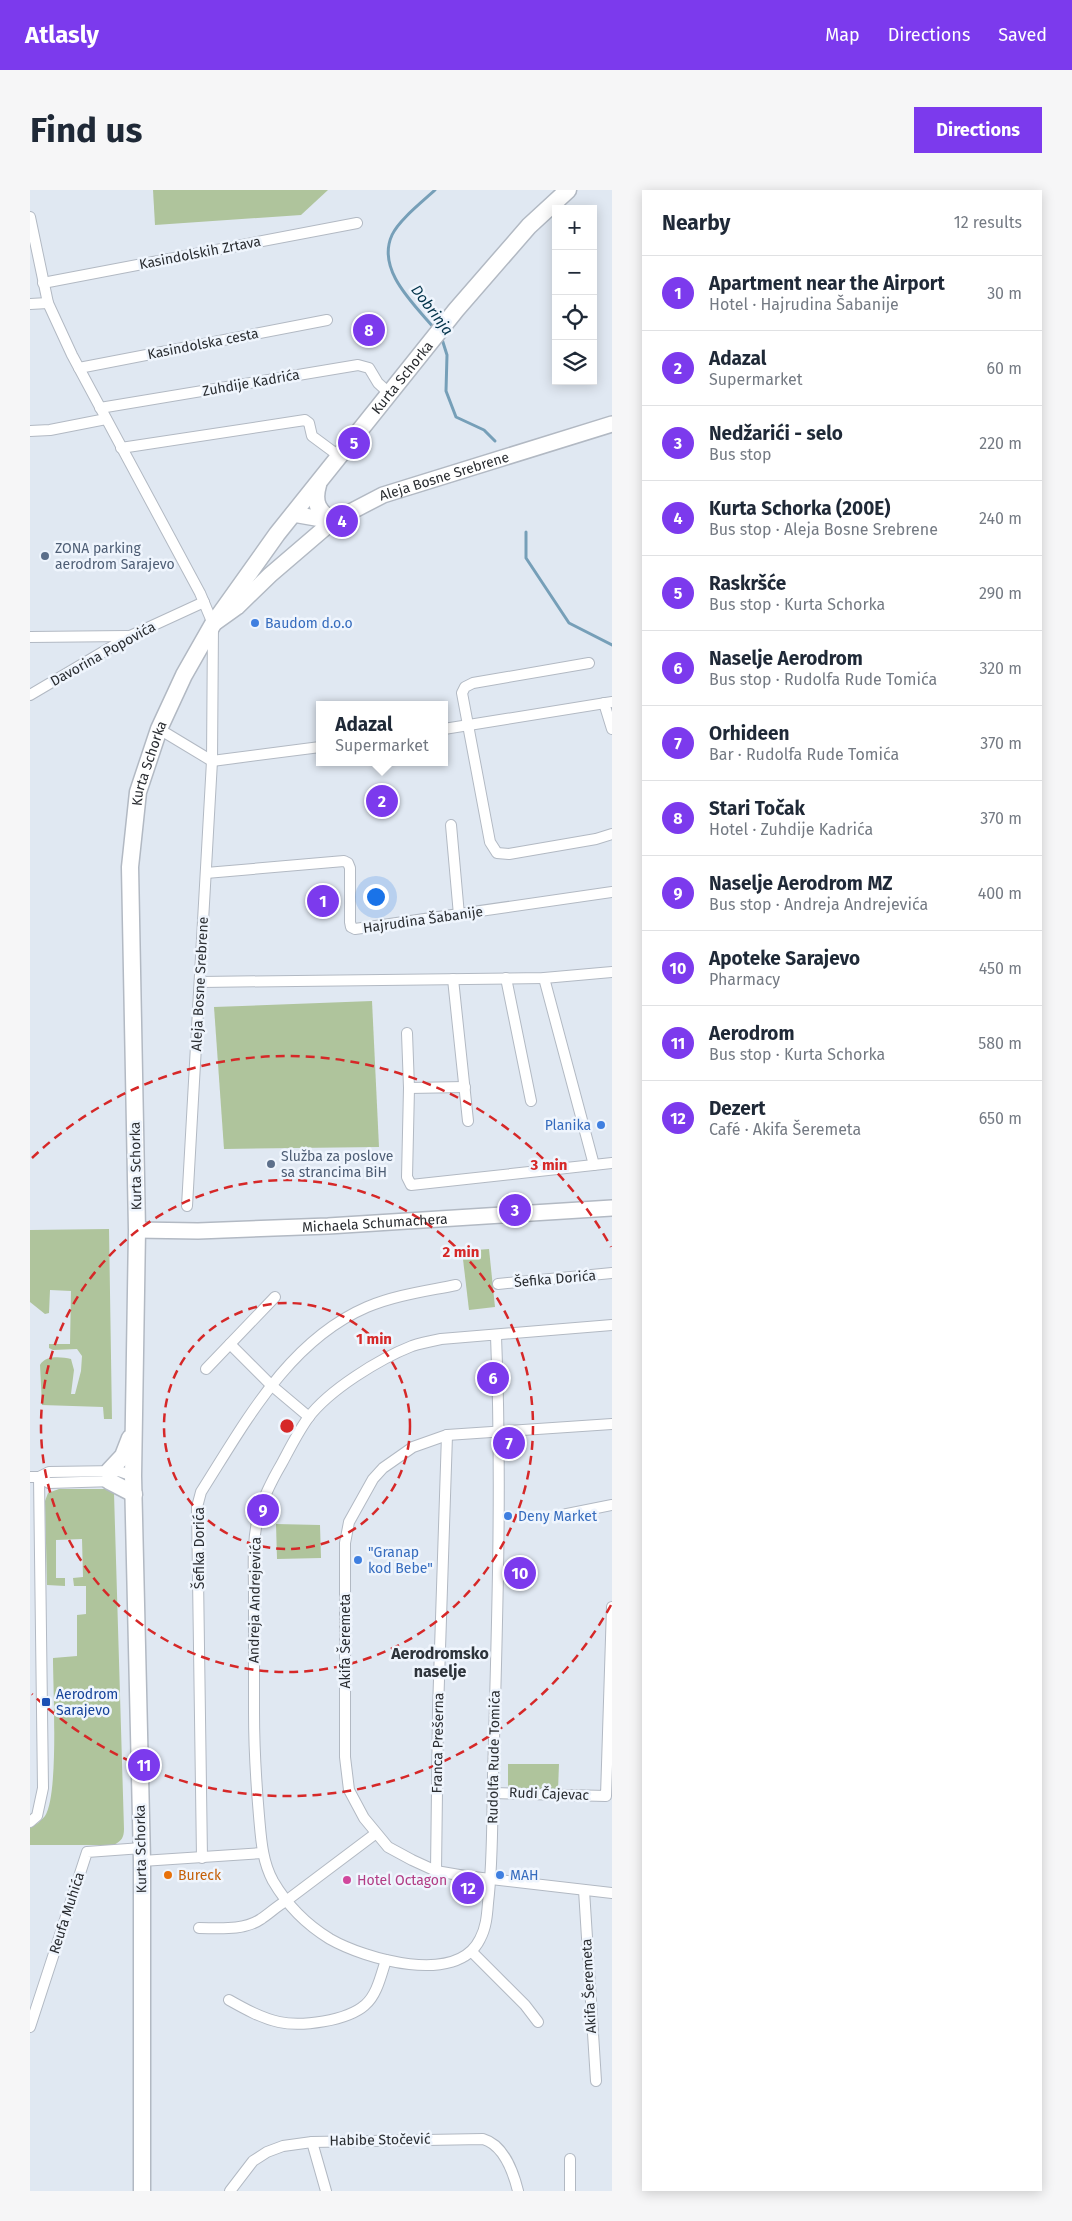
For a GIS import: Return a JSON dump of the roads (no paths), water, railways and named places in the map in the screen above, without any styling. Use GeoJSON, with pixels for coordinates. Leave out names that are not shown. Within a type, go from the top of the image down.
{"type":"FeatureCollection","features":[{"type":"Feature","properties":{"kind":"main road","name":"Kurta Schorka"},"geometry":{"type":"LineString","coordinates":[[142,2191],[142,1854],[133,1476],[137,1230],[130,866],[138,792],[159,729],[184,676],[213,624],[293,514],[318,485],[432,339],[529,226],[568,190]]}},
{"type":"Feature","properties":{"kind":"main road"},"geometry":{"type":"LineString","coordinates":[[318,485],[316,500],[318,508],[323,515],[333,520]]}},
{"type":"Feature","properties":{"kind":"main road"},"geometry":{"type":"LineString","coordinates":[[134,1429],[123,1456],[109,1476],[134,1494]]}},
{"type":"Feature","properties":{"kind":"street"},"geometry":{"type":"LineString","coordinates":[[30,217],[48,303],[79,368],[204,602],[213,624]]}},
{"type":"Feature","properties":{"kind":"street","name":"Kasindolskih Zrtava"},"geometry":{"type":"LineString","coordinates":[[43,283],[357,223]]}},
{"type":"Feature","properties":{"kind":"street"},"geometry":{"type":"LineString","coordinates":[[30,304],[48,303]]}},
{"type":"Feature","properties":{"kind":"street","name":"Kasindolska cesta"},"geometry":{"type":"LineString","coordinates":[[79,368],[327,320]]}},
{"type":"Feature","properties":{"kind":"street","name":"Zuhdije Kadrića"},"geometry":{"type":"LineString","coordinates":[[100,408],[358,365],[369,368],[378,383],[389,393]]}},
{"type":"Feature","properties":{"kind":"street"},"geometry":{"type":"LineString","coordinates":[[30,431],[50,430],[106,419]]}},
{"type":"Feature","properties":{"kind":"street"},"geometry":{"type":"LineString","coordinates":[[121,448],[305,420],[309,423],[312,436],[339,456]]}},
{"type":"Feature","properties":{"kind":"street","name":"Aleja Bosne Srebrene"},"geometry":{"type":"LineString","coordinates":[[187,1206],[212,761],[213,624],[237,607],[270,575],[333,520],[383,495],[612,424]]}},
{"type":"Feature","properties":{"kind":"street"},"geometry":{"type":"LineString","coordinates":[[293,514],[333,520]]}},
{"type":"Feature","properties":{"kind":"street","name":"Davorina Popovića"},"geometry":{"type":"LineString","coordinates":[[30,695],[130,636],[204,602]]}},
{"type":"Feature","properties":{"kind":"street"},"geometry":{"type":"LineString","coordinates":[[30,637],[130,636]]}},
{"type":"Feature","properties":{"kind":"street"},"geometry":{"type":"LineString","coordinates":[[589,663],[468,684],[462,689],[462,693],[490,842],[497,853],[510,854],[596,839],[612,834]]}},
{"type":"Feature","properties":{"kind":"street"},"geometry":{"type":"LineString","coordinates":[[448,728],[608,702],[612,729]]}},
{"type":"Feature","properties":{"kind":"street"},"geometry":{"type":"LineString","coordinates":[[159,729],[212,761],[316,748]]}},
{"type":"Feature","properties":{"kind":"street"},"geometry":{"type":"LineString","coordinates":[[451,825],[459,915]]}},
{"type":"Feature","properties":{"kind":"street","name":"Hajrudina Šabanije"},"geometry":{"type":"LineString","coordinates":[[206,873],[344,861],[350,868],[350,922],[353,928],[397,925],[612,892]]}},
{"type":"Feature","properties":{"kind":"street"},"geometry":{"type":"LineString","coordinates":[[201,982],[544,978],[612,972]]}},
{"type":"Feature","properties":{"kind":"street"},"geometry":{"type":"LineString","coordinates":[[506,978],[531,1101]]}},
{"type":"Feature","properties":{"kind":"street"},"geometry":{"type":"LineString","coordinates":[[544,978],[594,1165]]}},
{"type":"Feature","properties":{"kind":"street"},"geometry":{"type":"LineString","coordinates":[[453,979],[468,1121]]}},
{"type":"Feature","properties":{"kind":"street"},"geometry":{"type":"LineString","coordinates":[[407,1033],[409,1088],[407,1177],[412,1185],[612,1163]]}},
{"type":"Feature","properties":{"kind":"street"},"geometry":{"type":"LineString","coordinates":[[409,1088],[465,1087]]}},
{"type":"Feature","properties":{"kind":"street","name":"Michaela Schumachera"},"geometry":{"type":"LineString","coordinates":[[137,1230],[198,1231],[328,1226],[612,1208]]}},
{"type":"Feature","properties":{"kind":"street","name":"Šefika Dorića"},"geometry":{"type":"LineString","coordinates":[[498,1284],[612,1273]]}},
{"type":"Feature","properties":{"kind":"street","name":"Šefika Dorića"},"geometry":{"type":"LineString","coordinates":[[202,1858],[197,1507],[201,1492],[271,1385],[303,1351],[353,1314],[368,1306],[402,1296],[456,1286]]}},
{"type":"Feature","properties":{"kind":"street"},"geometry":{"type":"LineString","coordinates":[[206,1369],[275,1297]]}},
{"type":"Feature","properties":{"kind":"street","name":"Andreja Andrejevića"},"geometry":{"type":"LineString","coordinates":[[472,1952],[458,1960],[443,1965],[426,1965],[386,1960],[358,1952],[331,1940],[307,1923],[286,1901],[272,1879],[263,1853],[254,1762],[254,1567],[257,1521],[274,1477],[308,1417],[345,1385],[380,1362],[414,1346],[440,1339],[496,1336],[612,1325]]}},
{"type":"Feature","properties":{"kind":"street","name":"Rudolfa Rude Tomića"},"geometry":{"type":"LineString","coordinates":[[491,1878],[500,1430],[496,1336]]}},
{"type":"Feature","properties":{"kind":"street"},"geometry":{"type":"LineString","coordinates":[[230,1344],[271,1385],[308,1417]]}},
{"type":"Feature","properties":{"kind":"street","name":"Akifa Šeremeta"},"geometry":{"type":"LineString","coordinates":[[612,1424],[445,1435],[413,1447],[383,1468],[363,1494],[349,1522],[345,1543],[345,1757],[349,1790],[375,1834],[388,1847],[436,1870],[612,1893]]}},
{"type":"Feature","properties":{"kind":"street","name":"Franca Prešerna"},"geometry":{"type":"LineString","coordinates":[[436,1870],[438,1700],[445,1435]]}},
{"type":"Feature","properties":{"kind":"street"},"geometry":{"type":"LineString","coordinates":[[30,1822],[37,1816],[43,1788],[35,1477],[49,1483],[109,1476],[126,1472],[133,1476]]}},
{"type":"Feature","properties":{"kind":"street"},"geometry":{"type":"LineString","coordinates":[[562,1515],[612,1505]]}},
{"type":"Feature","properties":{"kind":"street","name":"Rudi Čajevac"},"geometry":{"type":"LineString","coordinates":[[493,1793],[606,1796],[612,1607]]}},
{"type":"Feature","properties":{"kind":"street"},"geometry":{"type":"LineString","coordinates":[[198,1928],[232,1928],[250,1924],[286,1901],[375,1834]]}},
{"type":"Feature","properties":{"kind":"street","name":"Reufa Muhića"},"geometry":{"type":"LineString","coordinates":[[30,2027],[87,1852],[142,1854]]}},
{"type":"Feature","properties":{"kind":"street"},"geometry":{"type":"LineString","coordinates":[[142,1854],[202,1858],[263,1853]]}},
{"type":"Feature","properties":{"kind":"street"},"geometry":{"type":"LineString","coordinates":[[491,1878],[485,1926],[472,1952],[525,2005],[538,2022]]}},
{"type":"Feature","properties":{"kind":"street","name":"Akifa Šeremeta"},"geometry":{"type":"LineString","coordinates":[[584,1890],[596,2081]]}},
{"type":"Feature","properties":{"kind":"street"},"geometry":{"type":"LineString","coordinates":[[229,2000],[253,2013],[280,2022],[327,2021],[365,2006],[375,1992],[386,1960]]}},
{"type":"Feature","properties":{"kind":"street","name":"Habibe Stočević"},"geometry":{"type":"LineString","coordinates":[[230,2191],[253,2161],[267,2152],[283,2146],[312,2142],[483,2139],[492,2142],[501,2152],[510,2166],[518,2191]]}},
{"type":"Feature","properties":{"kind":"street"},"geometry":{"type":"LineString","coordinates":[[312,2142],[326,2191]]}},
{"type":"Feature","properties":{"kind":"street"},"geometry":{"type":"LineString","coordinates":[[570,2159],[570,2191]]}},
{"type":"Feature","properties":{"kind":"waterway","name":"Dobrinja"},"geometry":{"type":"LineString","coordinates":[[434,328],[399,286],[389,261],[388,248],[395,229],[411,211],[435,190]]}},
{"type":"Feature","properties":{"kind":"waterway","name":"Dobrinja"},"geometry":{"type":"LineString","coordinates":[[441,336],[447,355],[446,391],[456,417],[484,430],[495,441]]}},
{"type":"Feature","properties":{"kind":"waterway","name":"Dobrinja"},"geometry":{"type":"LineString","coordinates":[[526,532],[526,558],[569,623],[612,645]]}},
{"type":"Feature","properties":{"kind":"place","name":"Stari Točak"},"geometry":{"type":"Point","coordinates":[369,330]}},
{"type":"Feature","properties":{"kind":"place","name":"Raskršće"},"geometry":{"type":"Point","coordinates":[354,443]}},
{"type":"Feature","properties":{"kind":"place","name":"Kurta Schorka (200E)"},"geometry":{"type":"Point","coordinates":[342,521]}},
{"type":"Feature","properties":{"kind":"place","name":"ZONA parking aerodrom Sarajevo"},"geometry":{"type":"Point","coordinates":[45,556]}},
{"type":"Feature","properties":{"kind":"place","name":"Baudom d.o.o"},"geometry":{"type":"Point","coordinates":[255,623]}},
{"type":"Feature","properties":{"kind":"place","name":"Adazal"},"geometry":{"type":"Point","coordinates":[382,801]}},
{"type":"Feature","properties":{"kind":"place","name":"Apartment near the Airport"},"geometry":{"type":"Point","coordinates":[323,901]}},
{"type":"Feature","properties":{"kind":"place","name":"Planika"},"geometry":{"type":"Point","coordinates":[601,1125]}},
{"type":"Feature","properties":{"kind":"place","name":"Služba za poslove sa strancima BiH"},"geometry":{"type":"Point","coordinates":[271,1164]}},
{"type":"Feature","properties":{"kind":"place","name":"Nedžarići - selo"},"geometry":{"type":"Point","coordinates":[515,1210]}},
{"type":"Feature","properties":{"kind":"place","name":"Naselje Aerodrom"},"geometry":{"type":"Point","coordinates":[493,1378]}},
{"type":"Feature","properties":{"kind":"place","name":"Orhideen"},"geometry":{"type":"Point","coordinates":[509,1443]}},
{"type":"Feature","properties":{"kind":"place","name":"Naselje Aerodrom MZ"},"geometry":{"type":"Point","coordinates":[263,1510]}},
{"type":"Feature","properties":{"kind":"place","name":"Deny Market"},"geometry":{"type":"Point","coordinates":[508,1516]}},
{"type":"Feature","properties":{"kind":"place","name":"\"Granap kod Bebe\""},"geometry":{"type":"Point","coordinates":[358,1560]}},
{"type":"Feature","properties":{"kind":"place","name":"Apoteke Sarajevo"},"geometry":{"type":"Point","coordinates":[520,1573]}},
{"type":"Feature","properties":{"kind":"place","name":"Aerodrom Sarajevo"},"geometry":{"type":"Point","coordinates":[46,1702]}},
{"type":"Feature","properties":{"kind":"place","name":"Aerodrom"},"geometry":{"type":"Point","coordinates":[144,1765]}},
{"type":"Feature","properties":{"kind":"place","name":"Bureck"},"geometry":{"type":"Point","coordinates":[168,1875]}},
{"type":"Feature","properties":{"kind":"place","name":"MAH"},"geometry":{"type":"Point","coordinates":[500,1875]}},
{"type":"Feature","properties":{"kind":"place","name":"Hotel Octagon"},"geometry":{"type":"Point","coordinates":[347,1880]}},
{"type":"Feature","properties":{"kind":"place","name":"Dezert"},"geometry":{"type":"Point","coordinates":[468,1888]}},
{"type":"Feature","properties":{"kind":"district","name":"Aerodromsko naselje"},"geometry":{"type":"Point","coordinates":[440,1662]}}]}
